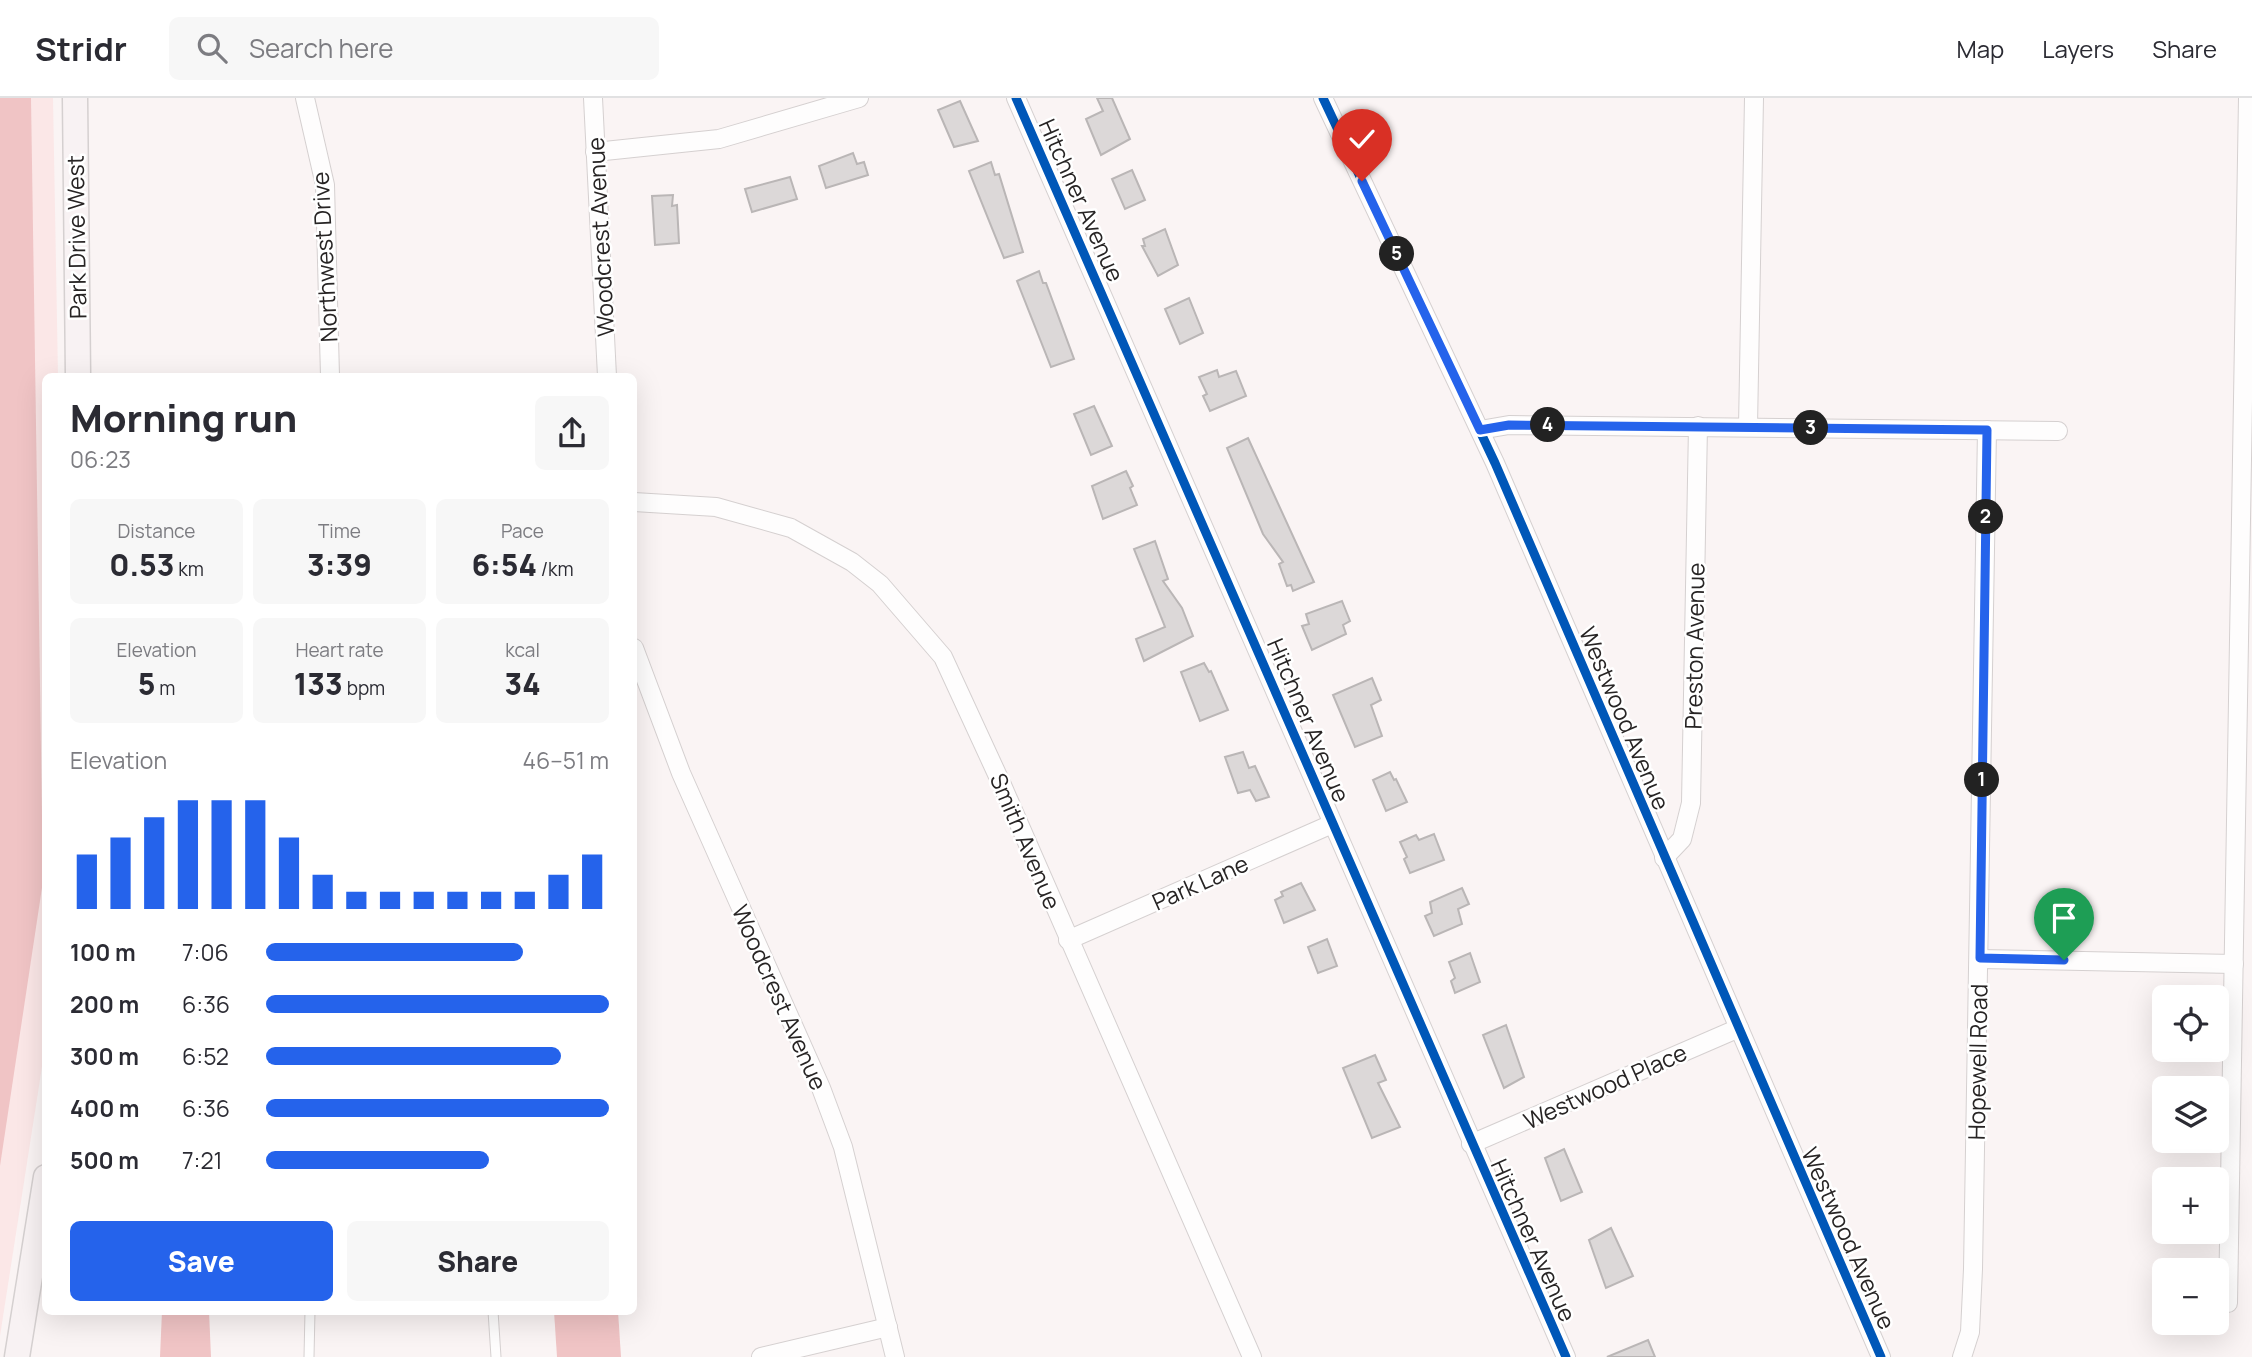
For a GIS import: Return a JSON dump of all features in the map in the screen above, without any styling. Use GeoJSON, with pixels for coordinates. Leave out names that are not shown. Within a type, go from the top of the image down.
{"type":"FeatureCollection","features":[{"type":"Feature","properties":{"kind":"street","name":"Park Drive West"},"geometry":{"type":"LineString","coordinates":[[75,98],[78,373]]}},
{"type":"Feature","properties":{"kind":"street","name":"Northwest Drive"},"geometry":{"type":"LineString","coordinates":[[305,98],[325,185],[330,373]]}},
{"type":"Feature","properties":{"kind":"street","name":"Woodcrest Avenue"},"geometry":{"type":"LineString","coordinates":[[593,98],[607,373]]}},
{"type":"Feature","properties":{"kind":"street"},"geometry":{"type":"LineString","coordinates":[[595,152],[719,139],[859,98]]}},
{"type":"Feature","properties":{"kind":"street","name":"Hitchner Avenue"},"geometry":{"type":"LineString","coordinates":[[1016,98],[1566,1357]]}},
{"type":"Feature","properties":{"kind":"street","name":"Westwood Avenue"},"geometry":{"type":"LineString","coordinates":[[1323,98],[1480,430],[1881,1357]]}},
{"type":"Feature","properties":{"kind":"street"},"geometry":{"type":"LineString","coordinates":[[1748,427],[1754,98]]}},
{"type":"Feature","properties":{"kind":"street"},"geometry":{"type":"LineString","coordinates":[[2229,1258],[2234,964],[2246,691],[2248,98]]}},
{"type":"Feature","properties":{"kind":"street"},"geometry":{"type":"LineString","coordinates":[[1480,430],[1509,425],[2057,431]]}},
{"type":"Feature","properties":{"kind":"street","name":"Preston Avenue"},"geometry":{"type":"LineString","coordinates":[[1664,858],[1682,839],[1691,803],[1698,426]]}},
{"type":"Feature","properties":{"kind":"street","name":"Hopewell Road"},"geometry":{"type":"LineString","coordinates":[[1962,1357],[1970,1332],[1972,1282],[1980,958],[1987,430]]}},
{"type":"Feature","properties":{"kind":"street","name":"Smith Avenue"},"geometry":{"type":"LineString","coordinates":[[637,502],[716,507],[791,528],[852,562],[880,584],[943,657],[1002,785],[1252,1357]]}},
{"type":"Feature","properties":{"kind":"street","name":"Woodcrest Avenue"},"geometry":{"type":"LineString","coordinates":[[637,656],[681,773],[821,1088],[843,1147],[895,1357]]}},
{"type":"Feature","properties":{"kind":"street","name":"Park Lane"},"geometry":{"type":"LineString","coordinates":[[1068,940],[1332,824]]}},
{"type":"Feature","properties":{"kind":"street"},"geometry":{"type":"LineString","coordinates":[[1980,958],[2234,964]]}},
{"type":"Feature","properties":{"kind":"street","name":"Westwood Place"},"geometry":{"type":"LineString","coordinates":[[1471,1144],[1739,1028]]}},
{"type":"Feature","properties":{"kind":"street"},"geometry":{"type":"LineString","coordinates":[[17,1357],[42,1202]]}},
{"type":"Feature","properties":{"kind":"street"},"geometry":{"type":"LineString","coordinates":[[761,1357],[888,1327]]}},
{"type":"Feature","properties":{"kind":"lane"},"geometry":{"type":"LineString","coordinates":[[309,1357],[310,1315]]}},
{"type":"Feature","properties":{"kind":"lane"},"geometry":{"type":"LineString","coordinates":[[494,1315],[496,1357]]}},
{"type":"Feature","properties":{"kind":"shaded area"},"geometry":{"type":"Polygon","coordinates":[[[0,98],[53,98],[58,373],[42,373],[42,1067],[0,1336],[0,98]]]}},
{"type":"Feature","properties":{"kind":"shaded area"},"geometry":{"type":"Polygon","coordinates":[[[0,98],[31,98],[42,888],[0,1166],[0,98]]]}},
{"type":"Feature","properties":{"kind":"shaded area"},"geometry":{"type":"Polygon","coordinates":[[[162,1315],[209,1315],[211,1357],[160,1357],[162,1315]]]}},
{"type":"Feature","properties":{"kind":"shaded area"},"geometry":{"type":"Polygon","coordinates":[[[554,1315],[618,1315],[621,1357],[557,1357],[554,1315]]]}},
{"type":"Feature","properties":{"kind":"building"},"geometry":{"type":"Polygon","coordinates":[[[1097,98],[1112,98],[1130,139],[1101,155],[1086,119],[1103,111],[1097,98]]]}},
{"type":"Feature","properties":{"kind":"building"},"geometry":{"type":"Polygon","coordinates":[[[960,101],[978,141],[954,147],[938,110],[960,101]]]}},
{"type":"Feature","properties":{"kind":"building"},"geometry":{"type":"Polygon","coordinates":[[[853,153],[857,164],[864,162],[868,175],[826,188],[819,166],[853,153]]]}},
{"type":"Feature","properties":{"kind":"building"},"geometry":{"type":"Polygon","coordinates":[[[991,162],[995,175],[999,174],[1023,252],[1004,258],[969,171],[991,162]]]}},
{"type":"Feature","properties":{"kind":"building"},"geometry":{"type":"Polygon","coordinates":[[[1132,170],[1145,200],[1125,209],[1112,179],[1132,170]]]}},
{"type":"Feature","properties":{"kind":"building"},"geometry":{"type":"Polygon","coordinates":[[[790,177],[797,199],[752,212],[745,189],[790,177]]]}},
{"type":"Feature","properties":{"kind":"building"},"geometry":{"type":"Polygon","coordinates":[[[673,195],[672,206],[677,205],[679,243],[655,245],[652,196],[673,195]]]}},
{"type":"Feature","properties":{"kind":"building"},"geometry":{"type":"Polygon","coordinates":[[[1165,229],[1178,265],[1158,276],[1142,246],[1145,246],[1143,239],[1165,229]]]}},
{"type":"Feature","properties":{"kind":"building"},"geometry":{"type":"Polygon","coordinates":[[[1039,271],[1074,359],[1051,367],[1017,281],[1039,271]]]}},
{"type":"Feature","properties":{"kind":"building"},"geometry":{"type":"Polygon","coordinates":[[[1189,298],[1203,333],[1180,344],[1165,309],[1189,298]]]}},
{"type":"Feature","properties":{"kind":"building"},"geometry":{"type":"Polygon","coordinates":[[[1217,370],[1219,377],[1236,371],[1246,396],[1210,411],[1203,396],[1207,394],[1199,377],[1217,370]]]}},
{"type":"Feature","properties":{"kind":"building"},"geometry":{"type":"Polygon","coordinates":[[[1094,406],[1112,446],[1091,455],[1074,414],[1094,406]]]}},
{"type":"Feature","properties":{"kind":"building"},"geometry":{"type":"Polygon","coordinates":[[[1248,438],[1314,582],[1293,591],[1291,585],[1287,586],[1279,564],[1283,562],[1263,534],[1227,448],[1248,438]]]}},
{"type":"Feature","properties":{"kind":"building"},"geometry":{"type":"Polygon","coordinates":[[[1126,471],[1137,505],[1103,519],[1092,486],[1126,471]]]}},
{"type":"Feature","properties":{"kind":"building"},"geometry":{"type":"Polygon","coordinates":[[[1155,541],[1168,579],[1163,581],[1182,608],[1193,636],[1144,661],[1136,639],[1165,627],[1134,549],[1155,541]]]}},
{"type":"Feature","properties":{"kind":"building"},"geometry":{"type":"Polygon","coordinates":[[[1342,601],[1350,621],[1343,625],[1346,634],[1312,650],[1302,626],[1309,624],[1306,614],[1342,601]]]}},
{"type":"Feature","properties":{"kind":"building"},"geometry":{"type":"Polygon","coordinates":[[[1204,663],[1209,672],[1211,671],[1228,710],[1200,721],[1181,672],[1204,663]]]}},
{"type":"Feature","properties":{"kind":"building"},"geometry":{"type":"Polygon","coordinates":[[[1372,678],[1381,700],[1371,705],[1382,736],[1355,747],[1333,695],[1372,678]]]}},
{"type":"Feature","properties":{"kind":"building"},"geometry":{"type":"Polygon","coordinates":[[[1243,752],[1249,768],[1255,766],[1269,797],[1256,801],[1250,790],[1238,793],[1225,757],[1243,752]]]}},
{"type":"Feature","properties":{"kind":"building"},"geometry":{"type":"Polygon","coordinates":[[[1390,772],[1407,802],[1386,811],[1373,780],[1390,772]]]}},
{"type":"Feature","properties":{"kind":"building"},"geometry":{"type":"Polygon","coordinates":[[[1434,834],[1444,860],[1410,873],[1400,842],[1416,835],[1419,840],[1434,834]]]}},
{"type":"Feature","properties":{"kind":"building"},"geometry":{"type":"Polygon","coordinates":[[[1301,883],[1315,910],[1284,923],[1275,900],[1283,896],[1281,892],[1301,883]]]}},
{"type":"Feature","properties":{"kind":"building"},"geometry":{"type":"Polygon","coordinates":[[[1462,888],[1469,904],[1458,909],[1462,924],[1434,936],[1425,916],[1432,913],[1430,902],[1462,888]]]}},
{"type":"Feature","properties":{"kind":"building"},"geometry":{"type":"Polygon","coordinates":[[[1327,939],[1337,966],[1318,973],[1308,947],[1327,939]]]}},
{"type":"Feature","properties":{"kind":"building"},"geometry":{"type":"Polygon","coordinates":[[[1470,953],[1480,982],[1455,993],[1451,981],[1455,978],[1449,962],[1470,953]]]}},
{"type":"Feature","properties":{"kind":"building"},"geometry":{"type":"Polygon","coordinates":[[[1506,1025],[1524,1077],[1504,1088],[1483,1035],[1506,1025]]]}},
{"type":"Feature","properties":{"kind":"building"},"geometry":{"type":"Polygon","coordinates":[[[1375,1055],[1386,1080],[1378,1083],[1400,1127],[1372,1138],[1343,1068],[1375,1055]]]}},
{"type":"Feature","properties":{"kind":"building"},"geometry":{"type":"Polygon","coordinates":[[[1564,1149],[1582,1192],[1561,1201],[1545,1158],[1564,1149]]]}},
{"type":"Feature","properties":{"kind":"building"},"geometry":{"type":"Polygon","coordinates":[[[1611,1228],[1633,1276],[1606,1288],[1589,1240],[1611,1228]]]}},
{"type":"Feature","properties":{"kind":"building"},"geometry":{"type":"Polygon","coordinates":[[[1648,1340],[1655,1357],[1607,1357],[1648,1340]]]}},
{"type":"Feature","properties":{"kind":"cycle path"},"geometry":{"type":"LineString","coordinates":[[1016,98],[1566,1357]]}},
{"type":"Feature","properties":{"kind":"cycle path"},"geometry":{"type":"LineString","coordinates":[[1323,98],[1495,463],[1881,1357]]}},
{"type":"Feature","properties":{"kind":"route"},"geometry":{"type":"LineString","coordinates":[[1362,181],[1480,430],[1509,425],[1987,430],[1980,958],[2064,960]]}}]}
